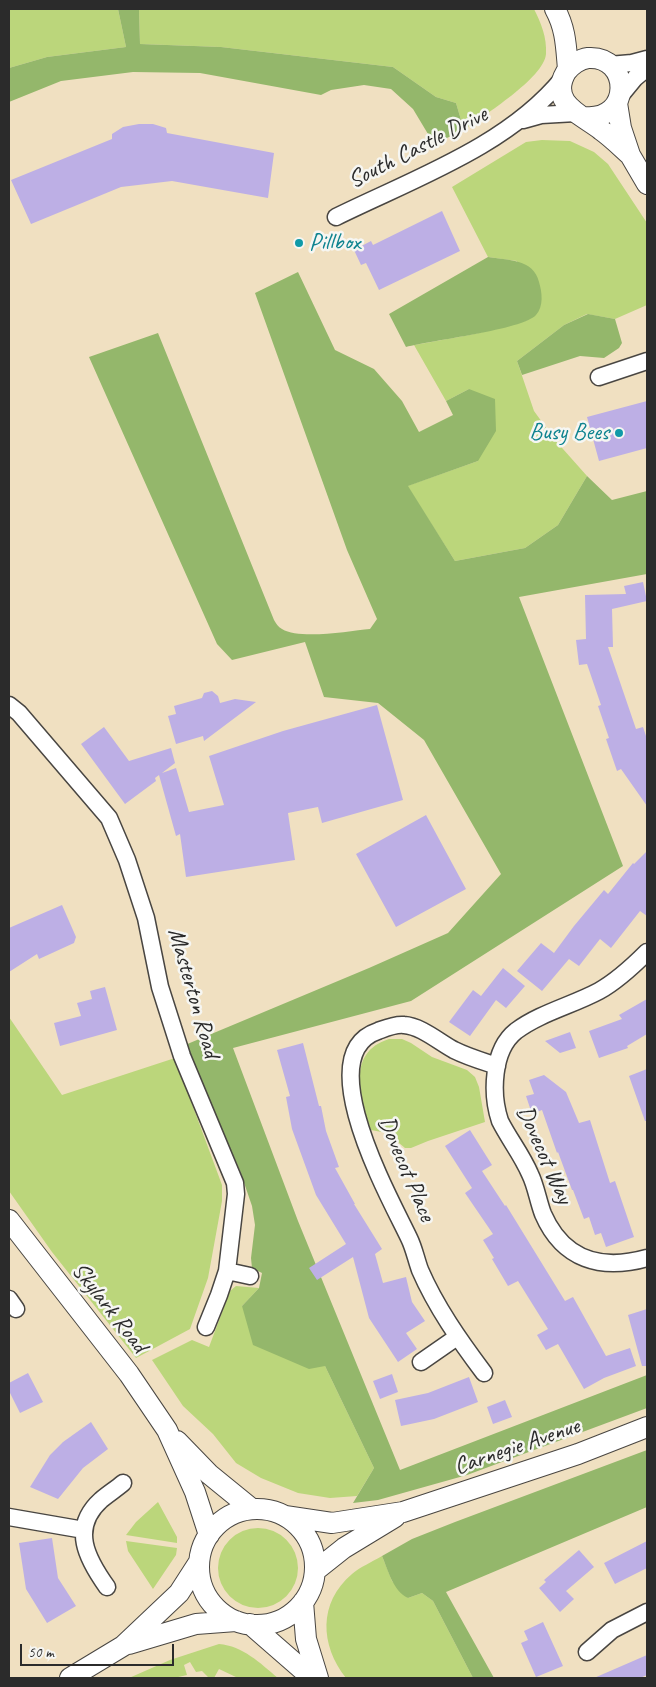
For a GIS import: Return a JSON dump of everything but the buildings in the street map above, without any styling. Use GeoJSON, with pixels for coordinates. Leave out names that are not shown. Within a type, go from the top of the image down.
{"type":"FeatureCollection","features":[{"type":"Feature","properties":{"kind":"street"},"geometry":{"type":"LineString","coordinates":[[558,15],[587,48],[614,68],[619,76],[621,86],[619,99],[620,128],[630,155],[647,184]]}},
{"type":"Feature","properties":{"kind":"street"},"geometry":{"type":"LineString","coordinates":[[558,15],[566,39],[566,74],[562,88],[563,98],[568,107],[605,132],[630,155]]}},
{"type":"Feature","properties":{"kind":"street"},"geometry":{"type":"LineString","coordinates":[[566,74],[576,62],[586,59],[596,58],[605,62],[647,59]]}},
{"type":"Feature","properties":{"kind":"street"},"geometry":{"type":"LineString","coordinates":[[580,115],[594,118],[603,116],[611,111],[636,78],[647,68]]}},
{"type":"Feature","properties":{"kind":"street","name":"South Castle Drive"},"geometry":{"type":"LineString","coordinates":[[336,217],[470,152],[521,120],[549,96],[566,74]]}},
{"type":"Feature","properties":{"kind":"street","name":"South Castle Drive"},"geometry":{"type":"LineString","coordinates":[[521,120],[541,116],[580,115]]}},
{"type":"Feature","properties":{"kind":"street"},"geometry":{"type":"LineString","coordinates":[[599,377],[647,361]]}},
{"type":"Feature","properties":{"kind":"street","name":"Masterton Road"},"geometry":{"type":"LineString","coordinates":[[9,705],[19,713],[109,818],[127,860],[146,918],[160,987],[182,1056],[235,1183],[236,1194],[227,1270],[206,1327]]}},
{"type":"Feature","properties":{"kind":"street","name":"Dovecot Way"},"geometry":{"type":"LineString","coordinates":[[647,952],[634,965],[601,990],[539,1018],[515,1032],[505,1046],[497,1066],[494,1093],[500,1121],[530,1173],[543,1214],[559,1239],[582,1257],[600,1263],[620,1264],[647,1258]]}},
{"type":"Feature","properties":{"kind":"street","name":"Dovecot Place"},"geometry":{"type":"LineString","coordinates":[[484,1373],[457,1337],[420,1270],[410,1240],[368,1151],[352,1093],[350,1071],[353,1053],[361,1041],[371,1033],[390,1026],[404,1025],[426,1034],[455,1051],[497,1066]]}},
{"type":"Feature","properties":{"kind":"street","name":"Skylark Road"},"geometry":{"type":"LineString","coordinates":[[9,1220],[129,1374],[167,1430],[209,1474],[252,1509]]}},
{"type":"Feature","properties":{"kind":"street"},"geometry":{"type":"LineString","coordinates":[[227,1270],[250,1276]]}},
{"type":"Feature","properties":{"kind":"street"},"geometry":{"type":"LineString","coordinates":[[421,1362],[457,1337]]}},
{"type":"Feature","properties":{"kind":"street","name":"Carnegie Avenue"},"geometry":{"type":"LineString","coordinates":[[284,1516],[332,1523],[403,1512],[578,1454],[647,1427]]}},
{"type":"Feature","properties":{"kind":"street","name":"Skylark Road"},"geometry":{"type":"LineString","coordinates":[[167,1430],[195,1492],[209,1534]]}},
{"type":"Feature","properties":{"kind":"street"},"geometry":{"type":"LineString","coordinates":[[107,1587],[88,1557],[84,1530],[87,1519],[97,1505],[124,1483]]}},
{"type":"Feature","properties":{"kind":"street"},"geometry":{"type":"LineString","coordinates":[[123,1646],[196,1624],[243,1623],[265,1624],[279,1620],[292,1613],[303,1602],[311,1588],[315,1571],[314,1555],[308,1539],[298,1526],[284,1516],[269,1510],[252,1509],[240,1512],[228,1517],[217,1525],[209,1534],[202,1548],[199,1562],[200,1577],[204,1591],[212,1604],[223,1614],[243,1623],[312,1678]]}},
{"type":"Feature","properties":{"kind":"street","name":"Carnegie Avenue"},"geometry":{"type":"LineString","coordinates":[[315,1571],[344,1548],[403,1512]]}},
{"type":"Feature","properties":{"kind":"street"},"geometry":{"type":"LineString","coordinates":[[9,1516],[84,1530]]}},
{"type":"Feature","properties":{"kind":"street"},"geometry":{"type":"LineString","coordinates":[[70,1678],[123,1646],[179,1593],[199,1562]]}},
{"type":"Feature","properties":{"kind":"street"},"geometry":{"type":"LineString","coordinates":[[303,1602],[306,1639],[318,1678]]}},
{"type":"Feature","properties":{"kind":"street"},"geometry":{"type":"LineString","coordinates":[[587,1652],[612,1630],[647,1612]]}},
{"type":"Feature","properties":{"kind":"green space"},"geometry":{"type":"Polygon","coordinates":[[[9,9],[118,9],[126,47],[47,57],[9,68],[9,9]]]}},
{"type":"Feature","properties":{"kind":"green space"},"geometry":{"type":"Polygon","coordinates":[[[118,9],[139,9],[140,44],[221,47],[393,67],[436,97],[456,103],[464,130],[434,144],[413,109],[391,89],[364,85],[331,90],[321,95],[200,73],[133,72],[61,81],[9,102],[9,68],[47,57],[126,47],[118,9]]]}},
{"type":"Feature","properties":{"kind":"green space"},"geometry":{"type":"Polygon","coordinates":[[[139,9],[534,9],[543,30],[546,54],[543,64],[524,85],[464,130],[456,103],[436,97],[393,67],[221,47],[140,44],[139,9]]]}},
{"type":"Feature","properties":{"kind":"green space"},"geometry":{"type":"Polygon","coordinates":[[[542,140],[570,141],[594,152],[608,164],[647,223],[647,305],[615,319],[587,314],[564,325],[517,361],[534,411],[555,440],[587,476],[558,525],[525,548],[455,561],[407,486],[478,461],[469,389],[446,401],[414,345],[486,331],[528,320],[517,261],[488,257],[452,187],[526,142],[542,140]]]}},
{"type":"Feature","properties":{"kind":"green space"},"geometry":{"type":"Polygon","coordinates":[[[488,257],[519,262],[532,269],[536,274],[541,294],[541,303],[536,315],[527,320],[496,330],[406,347],[389,314],[488,257]]]}},
{"type":"Feature","properties":{"kind":"green space"},"geometry":{"type":"Polygon","coordinates":[[[298,272],[335,350],[374,369],[402,401],[419,432],[453,415],[446,401],[469,389],[495,399],[496,431],[478,461],[408,486],[455,561],[525,548],[558,525],[587,476],[612,500],[647,491],[647,574],[519,597],[623,866],[411,1001],[233,1048],[298,1221],[400,1470],[647,1375],[647,1408],[467,1475],[378,1500],[353,1503],[374,1468],[325,1366],[309,1369],[253,1345],[242,1306],[259,1288],[262,1273],[252,1268],[251,1258],[255,1225],[252,1206],[240,1171],[185,1045],[448,933],[501,874],[424,740],[378,703],[324,697],[305,642],[232,660],[217,644],[89,357],[158,333],[276,624],[282,629],[300,634],[325,634],[370,629],[377,619],[347,550],[255,293],[298,272]]]}},
{"type":"Feature","properties":{"kind":"green space"},"geometry":{"type":"Polygon","coordinates":[[[588,314],[615,319],[622,343],[619,348],[604,358],[580,356],[522,375],[517,361],[564,325],[588,314]]]}},
{"type":"Feature","properties":{"kind":"green space"},"geometry":{"type":"Polygon","coordinates":[[[9,1017],[62,1095],[175,1058],[222,1185],[222,1201],[208,1278],[190,1329],[136,1358],[52,1252],[9,1191],[9,1017]]]}},
{"type":"Feature","properties":{"kind":"green space"},"geometry":{"type":"Polygon","coordinates":[[[389,1039],[402,1039],[432,1057],[467,1070],[475,1077],[479,1087],[485,1122],[411,1148],[405,1148],[387,1133],[371,1130],[363,1104],[360,1078],[361,1066],[366,1055],[375,1046],[389,1039]]]}},
{"type":"Feature","properties":{"kind":"green space"},"geometry":{"type":"Polygon","coordinates":[[[236,1286],[259,1288],[242,1306],[325,1366],[374,1468],[357,1496],[330,1498],[298,1493],[261,1478],[236,1463],[213,1434],[183,1406],[152,1360],[192,1340],[209,1347],[230,1291],[236,1286]]]}},
{"type":"Feature","properties":{"kind":"green space"},"geometry":{"type":"Polygon","coordinates":[[[647,1450],[647,1507],[446,1592],[494,1678],[473,1678],[433,1601],[422,1593],[408,1598],[403,1595],[392,1580],[382,1556],[412,1539],[647,1450]]]}},
{"type":"Feature","properties":{"kind":"green space"},"geometry":{"type":"Polygon","coordinates":[[[158,1502],[177,1537],[177,1543],[126,1535],[136,1522],[158,1502]]]}},
{"type":"Feature","properties":{"kind":"green space"},"geometry":{"type":"Polygon","coordinates":[[[250,1528],[266,1528],[287,1539],[298,1560],[298,1576],[287,1597],[266,1608],[250,1608],[236,1602],[224,1590],[218,1576],[218,1560],[224,1546],[236,1534],[250,1528]]]}},
{"type":"Feature","properties":{"kind":"green space"},"geometry":{"type":"Polygon","coordinates":[[[126,1541],[177,1548],[176,1555],[153,1589],[128,1551],[126,1541]]]}},
{"type":"Feature","properties":{"kind":"green space"},"geometry":{"type":"Polygon","coordinates":[[[382,1556],[392,1581],[408,1598],[422,1593],[433,1601],[473,1678],[346,1678],[331,1652],[326,1625],[328,1611],[341,1585],[352,1574],[382,1556]]]}},
{"type":"Feature","properties":{"kind":"green space"},"geometry":{"type":"Polygon","coordinates":[[[219,1644],[228,1645],[243,1652],[258,1661],[278,1678],[238,1678],[219,1669],[214,1678],[209,1678],[202,1671],[196,1672],[190,1662],[184,1665],[187,1675],[174,1678],[129,1678],[170,1660],[219,1644]]]}},
{"type":"Feature","properties":{"kind":"place","name":"Pillbox"},"geometry":{"type":"Point","coordinates":[299,243]}},
{"type":"Feature","properties":{"kind":"place","name":"Busy Bees"},"geometry":{"type":"Point","coordinates":[619,433]}}]}
